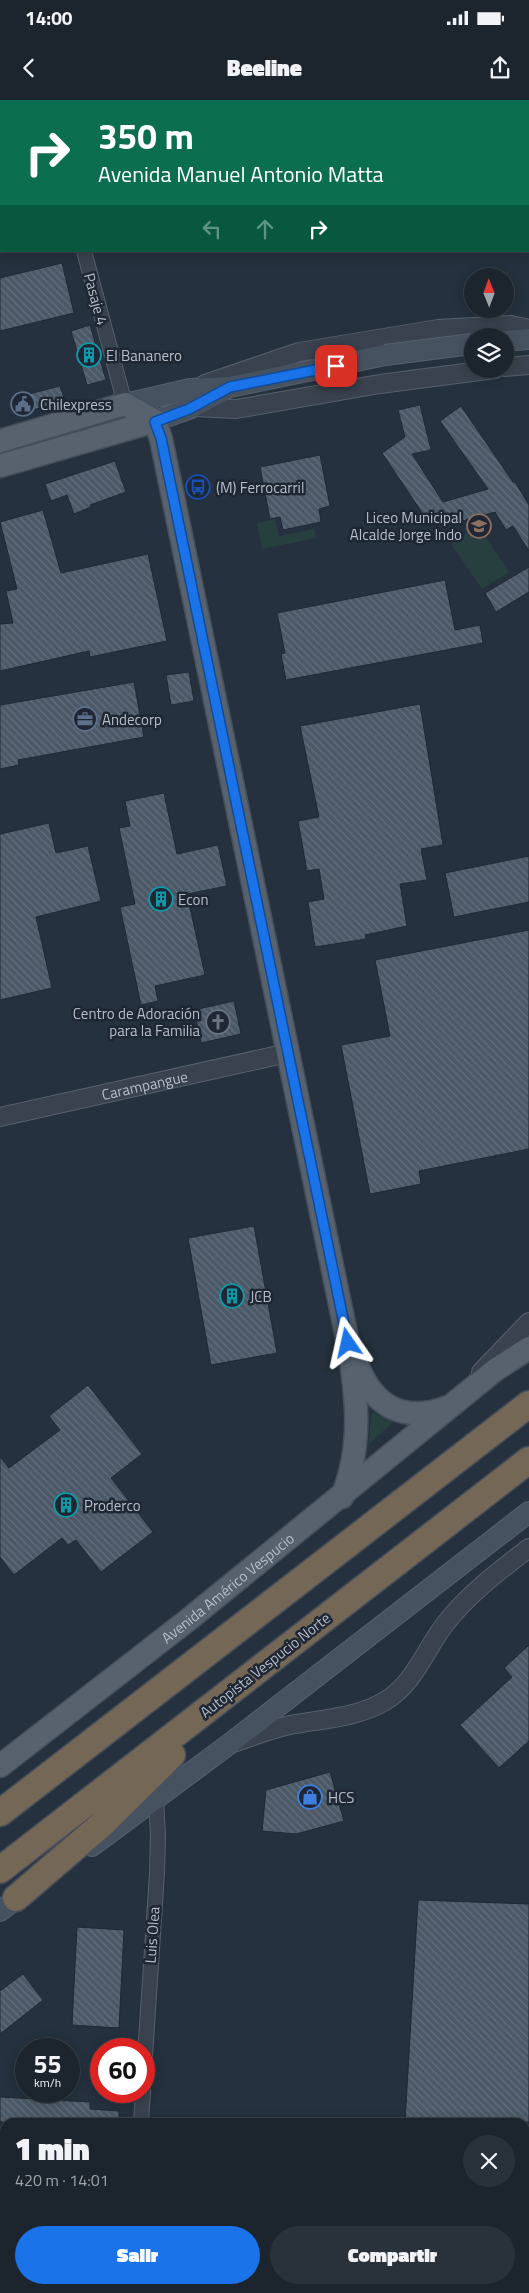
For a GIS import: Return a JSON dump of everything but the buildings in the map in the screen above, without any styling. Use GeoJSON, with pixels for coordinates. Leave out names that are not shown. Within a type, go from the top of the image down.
{"type":"FeatureCollection","features":[{"type":"Feature","properties":{"kind":"highway"},"geometry":{"type":"LineString","coordinates":[[0,1813],[529,1404]]}},
{"type":"Feature","properties":{"kind":"highway","name":"Autopista Vespucio Norte"},"geometry":{"type":"LineString","coordinates":[[0,1870],[529,1460]]}},
{"type":"Feature","properties":{"kind":"highway"},"geometry":{"type":"LineString","coordinates":[[8,1904],[100,1825],[261,1668]]}},
{"type":"Feature","properties":{"kind":"main road"},"geometry":{"type":"LineString","coordinates":[[514,340],[529,339]]}},
{"type":"Feature","properties":{"kind":"main road"},"geometry":{"type":"LineString","coordinates":[[0,441],[125,404],[192,398],[230,387],[385,356],[464,345]]}},
{"type":"Feature","properties":{"kind":"main road"},"geometry":{"type":"LineString","coordinates":[[0,466],[155,422],[192,398]]}},
{"type":"Feature","properties":{"kind":"main road"},"geometry":{"type":"LineString","coordinates":[[125,404],[155,422],[161,438],[348,1343],[357,1401],[357,1428],[354,1462],[342,1496]]}},
{"type":"Feature","properties":{"kind":"main road"},"geometry":{"type":"LineString","coordinates":[[348,1343],[370,1390],[386,1406],[401,1412],[412,1413],[433,1411],[451,1406]]}},
{"type":"Feature","properties":{"kind":"main road","name":"Avenida Américo Vespucio"},"geometry":{"type":"LineString","coordinates":[[0,1766],[342,1496],[495,1370],[529,1348]]}},
{"type":"Feature","properties":{"kind":"main road"},"geometry":{"type":"LineString","coordinates":[[8,1904],[126,1822],[529,1512]]}},
{"type":"Feature","properties":{"kind":"street","name":"Pasaje 4"},"geometry":{"type":"LineString","coordinates":[[84,252],[125,404]]}},
{"type":"Feature","properties":{"kind":"street"},"geometry":{"type":"LineString","coordinates":[[192,398],[299,352],[438,330],[511,325],[529,329]]}},
{"type":"Feature","properties":{"kind":"street"},"geometry":{"type":"LineString","coordinates":[[514,366],[529,365]]}},
{"type":"Feature","properties":{"kind":"street"},"geometry":{"type":"LineString","coordinates":[[192,398],[236,408],[380,384],[464,373]]}},
{"type":"Feature","properties":{"kind":"street","name":"Carampangue"},"geometry":{"type":"LineString","coordinates":[[0,1117],[288,1053]]}},
{"type":"Feature","properties":{"kind":"street","name":"Avenida Américo Vespucio"},"geometry":{"type":"LineString","coordinates":[[451,1406],[529,1322]]}},
{"type":"Feature","properties":{"kind":"street"},"geometry":{"type":"LineString","coordinates":[[228,1745],[275,1729],[359,1711],[383,1702],[401,1689],[408,1681],[444,1626],[463,1604],[486,1582],[529,1548]]}},
{"type":"Feature","properties":{"kind":"street","name":"Luis Olea"},"geometry":{"type":"LineString","coordinates":[[146,2038],[158,1854],[156,1799]]}},
{"type":"Feature","properties":{"kind":"street"},"geometry":{"type":"LineString","coordinates":[[141,2118],[142,2103]]}},
{"type":"Feature","properties":{"kind":"green space"},"geometry":{"type":"Polygon","coordinates":[[[275,519],[279,536],[314,529],[316,538],[262,549],[257,523],[275,519]]]}},
{"type":"Feature","properties":{"kind":"green space"},"geometry":{"type":"Polygon","coordinates":[[[478,526],[509,572],[482,589],[451,544],[478,526]]]}},
{"type":"Feature","properties":{"kind":"green space"},"geometry":{"type":"Polygon","coordinates":[[[372,1412],[393,1422],[368,1445],[372,1412]]]}},
{"type":"Feature","properties":{"kind":"place","name":"El Bananero"},"geometry":{"type":"Point","coordinates":[89,355]}},
{"type":"Feature","properties":{"kind":"place","name":"Chilexpress"},"geometry":{"type":"Point","coordinates":[23,404]}},
{"type":"Feature","properties":{"kind":"place","name":"(M) Ferrocarril"},"geometry":{"type":"Point","coordinates":[198,487]}},
{"type":"Feature","properties":{"kind":"place","name":"Liceo Municipal Alcalde Jorge Indo"},"geometry":{"type":"Point","coordinates":[479,526]}},
{"type":"Feature","properties":{"kind":"place","name":"Andecorp"},"geometry":{"type":"Point","coordinates":[85,719]}},
{"type":"Feature","properties":{"kind":"place","name":"Econ"},"geometry":{"type":"Point","coordinates":[161,899]}},
{"type":"Feature","properties":{"kind":"place","name":"Centro de Adoración para la Familia"},"geometry":{"type":"Point","coordinates":[218,1022]}},
{"type":"Feature","properties":{"kind":"place","name":"JCB"},"geometry":{"type":"Point","coordinates":[232,1296]}},
{"type":"Feature","properties":{"kind":"place","name":"Proderco"},"geometry":{"type":"Point","coordinates":[66,1505]}},
{"type":"Feature","properties":{"kind":"place","name":"HCS"},"geometry":{"type":"Point","coordinates":[310,1797]}},
{"type":"Feature","properties":{"kind":"route"},"geometry":{"type":"LineString","coordinates":[[336,366],[230,387],[189,409],[155,422],[161,438],[348,1343]]}}]}
